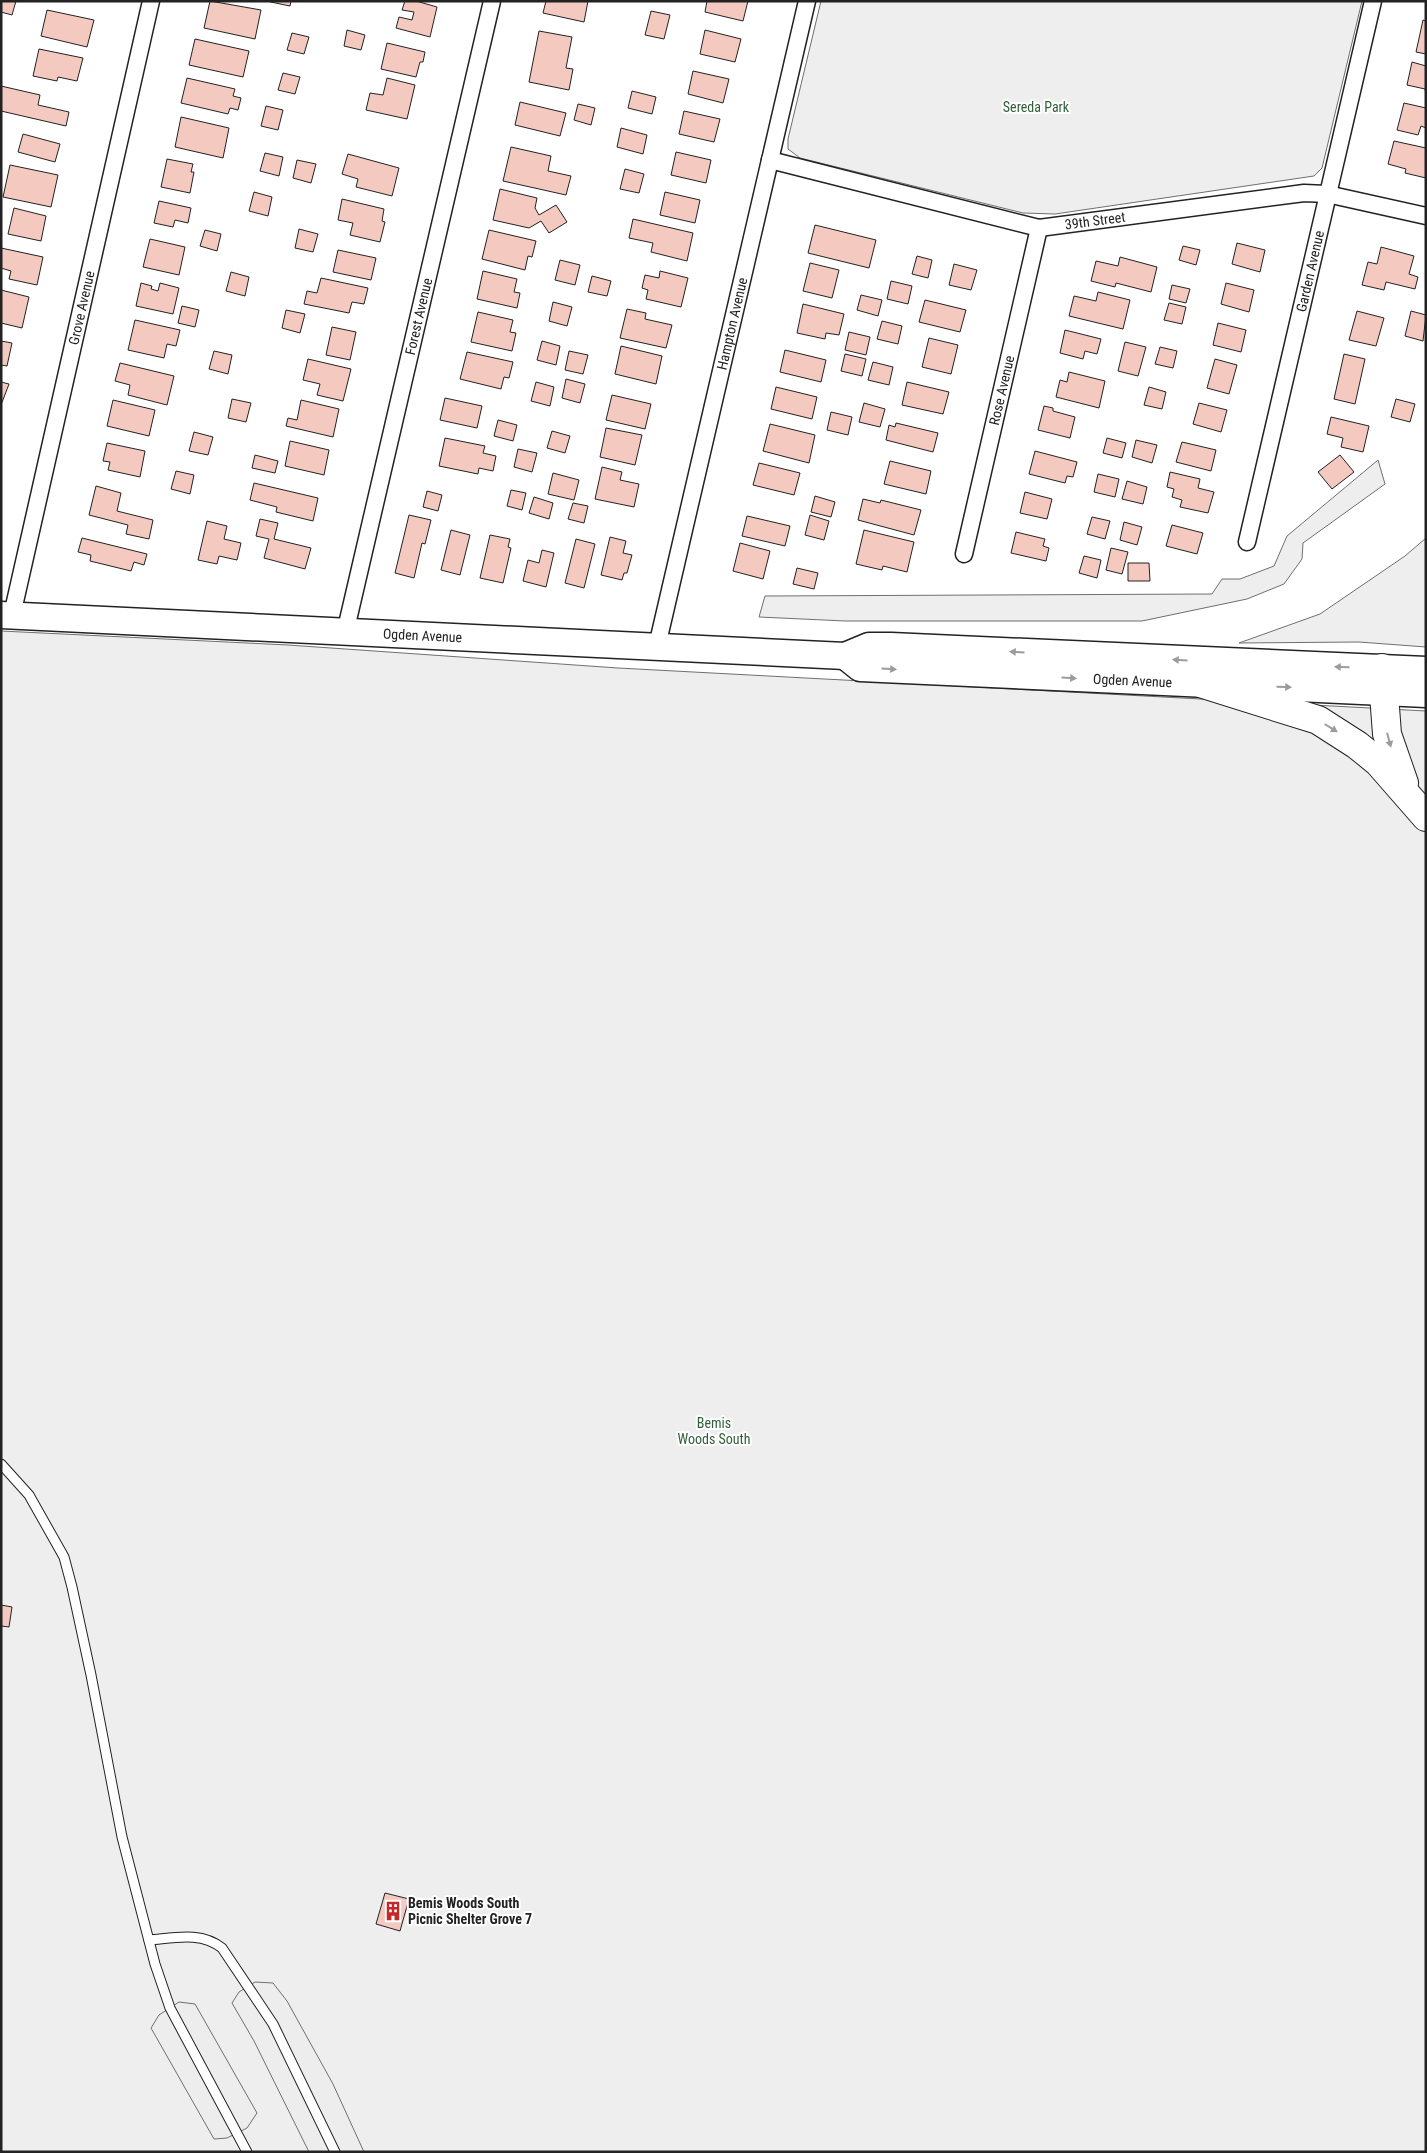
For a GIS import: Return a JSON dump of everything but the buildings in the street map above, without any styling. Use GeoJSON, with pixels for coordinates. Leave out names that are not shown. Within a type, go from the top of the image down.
{"type":"FeatureCollection","features":[{"type":"Feature","properties":{"kind":"highway"},"geometry":{"type":"LineString","coordinates":[[1382,680],[1388,736],[1409,796]]}},
{"type":"Feature","properties":{"kind":"highway"},"geometry":{"type":"LineString","coordinates":[[1203,684],[1318,720],[1357,744],[1378,762],[1426,817]]}},
{"type":"Feature","properties":{"kind":"main road","name":"Ogden Avenue"},"geometry":{"type":"LineString","coordinates":[[7,615],[845,656],[869,646],[891,646],[1382,680],[1426,694]]}},
{"type":"Feature","properties":{"kind":"main road","name":"Ogden Avenue"},"geometry":{"type":"LineString","coordinates":[[845,656],[860,668],[1203,684],[1382,680],[1426,670]]}},
{"type":"Feature","properties":{"kind":"street","name":"Grove Avenue"},"geometry":{"type":"LineString","coordinates":[[7,615],[150,1]]}},
{"type":"Feature","properties":{"kind":"street","name":"Forest Avenue"},"geometry":{"type":"LineString","coordinates":[[345,632],[492,1]]}},
{"type":"Feature","properties":{"kind":"street","name":"Hampton Avenue"},"geometry":{"type":"LineString","coordinates":[[657,646],[807,1]]}},
{"type":"Feature","properties":{"kind":"street","name":"Garden Avenue"},"geometry":{"type":"LineString","coordinates":[[1247,542],[1373,1]]}},
{"type":"Feature","properties":{"kind":"street","name":"39th Street"},"geometry":{"type":"LineString","coordinates":[[770,160],[1039,228],[1304,193],[1327,194],[1426,216]]}},
{"type":"Feature","properties":{"kind":"street","name":"Rose Avenue"},"geometry":{"type":"LineString","coordinates":[[964,554],[1039,228]]}},
{"type":"Feature","properties":{"kind":"lane"},"geometry":{"type":"LineString","coordinates":[[1,1464],[29,1495],[64,1557],[91,1675],[122,1837],[149,1940],[170,2008],[247,2152]]}},
{"type":"Feature","properties":{"kind":"lane"},"geometry":{"type":"LineString","coordinates":[[149,1940],[183,1937],[200,1938],[214,1942],[222,1948],[273,2024],[335,2152]]}},
{"type":"Feature","properties":{"kind":"green space","name":"Sereda Park"},"geometry":{"type":"Polygon","coordinates":[[[821,1],[1362,1],[1322,168],[1314,176],[1055,214],[1023,213],[800,158],[788,149],[788,139],[821,1]]]}},
{"type":"Feature","properties":{"kind":"green space"},"geometry":{"type":"Polygon","coordinates":[[[1378,460],[1385,484],[1303,543],[1302,559],[1284,584],[1247,599],[1142,621],[845,621],[759,617],[765,596],[1212,594],[1222,579],[1240,579],[1274,566],[1287,536],[1378,460]]]}},
{"type":"Feature","properties":{"kind":"green space"},"geometry":{"type":"Polygon","coordinates":[[[1426,538],[1426,647],[1359,642],[1239,643],[1320,614],[1405,556],[1426,538]]]}},
{"type":"Feature","properties":{"kind":"green space","name":"Bemis Woods South"},"geometry":{"type":"Polygon","coordinates":[[[1,631],[288,645],[618,668],[1426,711],[1426,2152],[1,2152],[1,631]]]}},
{"type":"Feature","properties":{"kind":"shaded area"},"geometry":{"type":"Polygon","coordinates":[[[255,1982],[273,1983],[287,2001],[333,2084],[364,2152],[309,2152],[254,2041],[232,2003],[239,1992],[255,1982]]]}},
{"type":"Feature","properties":{"kind":"shaded area"},"geometry":{"type":"Polygon","coordinates":[[[179,2002],[195,2004],[257,2113],[247,2128],[227,2138],[214,2139],[151,2028],[159,2015],[179,2002]]]}},
{"type":"Feature","properties":{"kind":"place","name":"Bemis Woods South Picnic Shelter Grove 7"},"geometry":{"type":"Point","coordinates":[393,1911]}}]}
